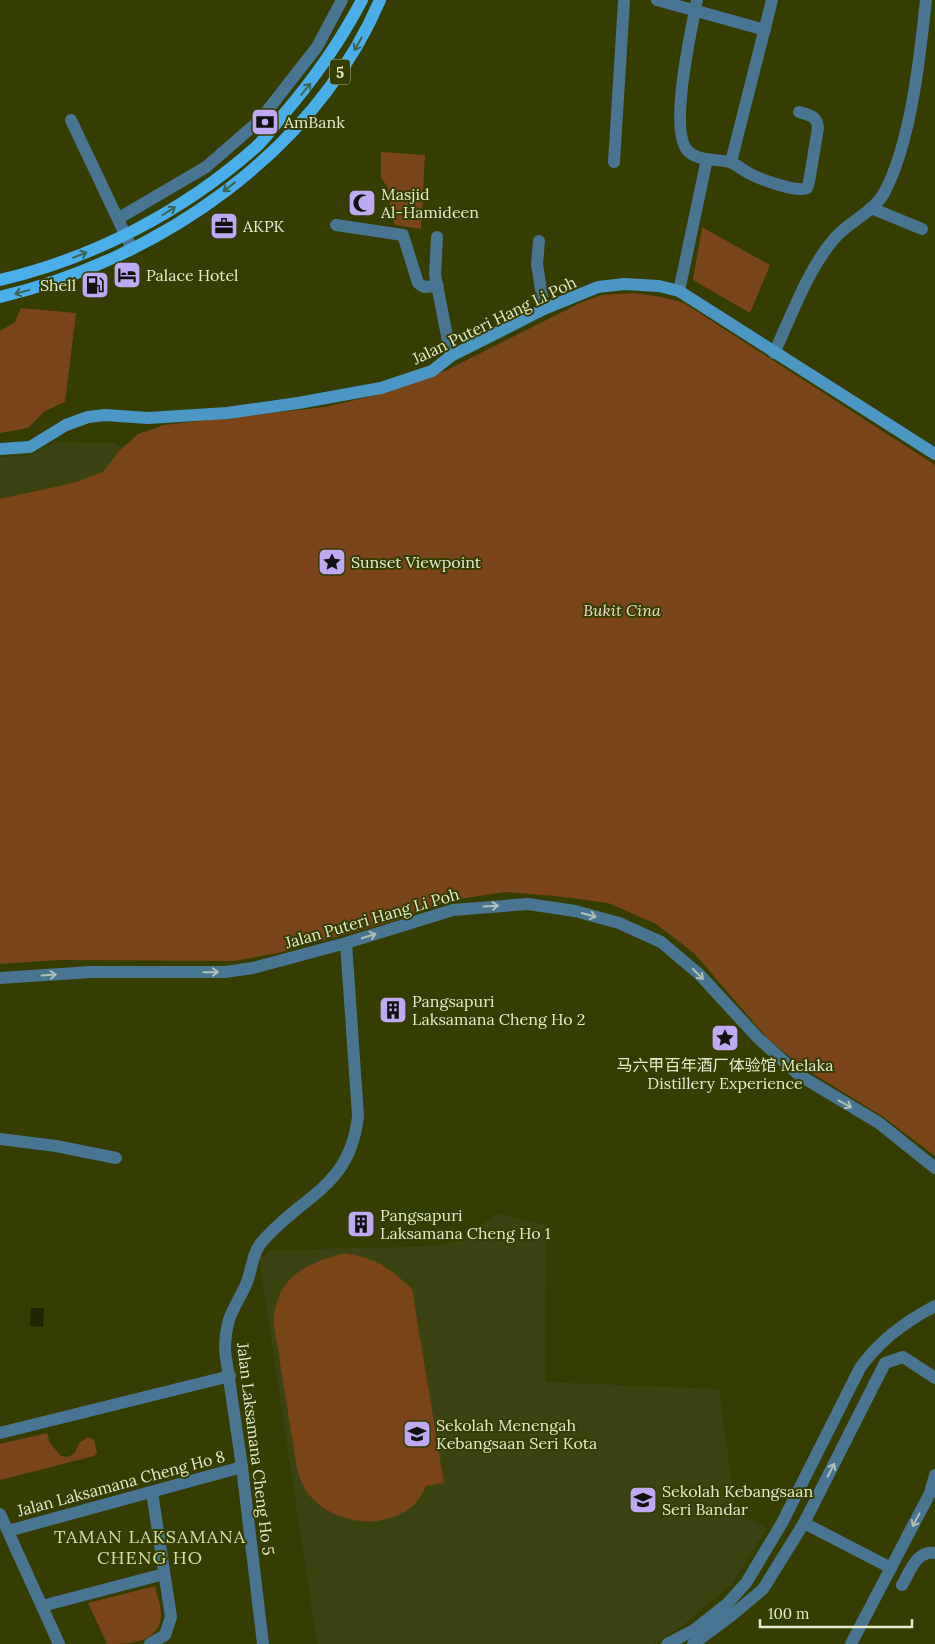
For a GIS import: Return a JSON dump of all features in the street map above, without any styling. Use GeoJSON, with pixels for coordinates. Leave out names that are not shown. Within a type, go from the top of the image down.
{"type":"FeatureCollection","features":[{"type":"Feature","properties":{"kind":"main road","name":"5"},"geometry":{"type":"LineString","coordinates":[[0,280],[59,264],[126,233],[187,200],[257,146],[323,66],[362,0]]}},
{"type":"Feature","properties":{"kind":"main road","name":"5"},"geometry":{"type":"LineString","coordinates":[[0,297],[40,287],[132,249],[168,231],[267,157],[314,108],[352,55],[380,0]]}},
{"type":"Feature","properties":{"kind":"main road","name":"Jalan Puteri Hang Li Poh"},"geometry":{"type":"LineString","coordinates":[[0,449],[30,447],[66,425],[88,417],[105,415],[148,418],[228,413],[298,404],[381,388],[432,371],[451,356],[544,309],[598,287],[624,284],[659,286],[679,291],[774,353],[934,450]]}},
{"type":"Feature","properties":{"kind":"street"},"geometry":{"type":"LineString","coordinates":[[119,218],[206,167],[260,120],[317,47],[342,0]]}},
{"type":"Feature","properties":{"kind":"street"},"geometry":{"type":"LineString","coordinates":[[614,162],[624,0]]}},
{"type":"Feature","properties":{"kind":"street"},"geometry":{"type":"LineString","coordinates":[[657,0],[696,5],[765,30]]}},
{"type":"Feature","properties":{"kind":"street"},"geometry":{"type":"LineString","coordinates":[[731,162],[772,0]]}},
{"type":"Feature","properties":{"kind":"street"},"geometry":{"type":"LineString","coordinates":[[774,353],[824,253],[844,228],[871,208],[884,193],[895,168],[908,120],[921,48],[926,0]]}},
{"type":"Feature","properties":{"kind":"street"},"geometry":{"type":"LineString","coordinates":[[696,5],[679,110],[680,137],[689,152],[706,159],[731,162],[750,174],[782,186],[803,190],[806,188],[818,121],[814,116],[799,112]]}},
{"type":"Feature","properties":{"kind":"street"},"geometry":{"type":"LineString","coordinates":[[71,120],[132,249]]}},
{"type":"Feature","properties":{"kind":"street"},"geometry":{"type":"LineString","coordinates":[[679,291],[706,159]]}},
{"type":"Feature","properties":{"kind":"street"},"geometry":{"type":"LineString","coordinates":[[871,208],[922,229]]}},
{"type":"Feature","properties":{"kind":"street"},"geometry":{"type":"LineString","coordinates":[[336,225],[403,235],[418,283],[424,287],[438,286]]}},
{"type":"Feature","properties":{"kind":"street"},"geometry":{"type":"LineString","coordinates":[[437,237],[434,263],[451,356]]}},
{"type":"Feature","properties":{"kind":"street"},"geometry":{"type":"LineString","coordinates":[[539,241],[537,264],[544,309]]}},
{"type":"Feature","properties":{"kind":"street","name":"Jalan Puteri Hang Li Poh"},"geometry":{"type":"LineString","coordinates":[[0,978],[91,972],[225,972],[253,968],[346,943],[453,910],[528,904],[559,908],[619,924],[661,942],[699,974],[758,1038],[799,1075],[879,1123],[935,1168]]}},
{"type":"Feature","properties":{"kind":"street","name":"Jalan Laksamana Cheng Ho 5"},"geometry":{"type":"LineString","coordinates":[[264,1644],[230,1376],[225,1351],[226,1335],[229,1319],[247,1282],[253,1258],[260,1244],[316,1196],[348,1158],[356,1139],[358,1116],[346,943]]}},
{"type":"Feature","properties":{"kind":"street"},"geometry":{"type":"LineString","coordinates":[[0,1139],[56,1146],[116,1158]]}},
{"type":"Feature","properties":{"kind":"street"},"geometry":{"type":"LineString","coordinates":[[667,1644],[694,1630],[727,1604],[746,1583],[792,1505],[866,1361],[899,1327],[935,1306]]}},
{"type":"Feature","properties":{"kind":"street"},"geometry":{"type":"LineString","coordinates":[[693,1644],[731,1616],[762,1589],[804,1522],[885,1363],[904,1357],[935,1378]]}},
{"type":"Feature","properties":{"kind":"street"},"geometry":{"type":"LineString","coordinates":[[0,1433],[230,1376]]}},
{"type":"Feature","properties":{"kind":"street","name":"Jalan Laksamana Cheng Ho 8"},"geometry":{"type":"LineString","coordinates":[[8,1531],[242,1467]]}},
{"type":"Feature","properties":{"kind":"street"},"geometry":{"type":"LineString","coordinates":[[851,1644],[930,1493],[935,1475]]}},
{"type":"Feature","properties":{"kind":"street"},"geometry":{"type":"LineString","coordinates":[[150,1644],[165,1634],[170,1617],[152,1492]]}},
{"type":"Feature","properties":{"kind":"street"},"geometry":{"type":"LineString","coordinates":[[792,1505],[804,1522],[891,1568]]}},
{"type":"Feature","properties":{"kind":"street"},"geometry":{"type":"LineString","coordinates":[[0,1514],[60,1644]]}},
{"type":"Feature","properties":{"kind":"street"},"geometry":{"type":"LineString","coordinates":[[782,1523],[804,1522]]}},
{"type":"Feature","properties":{"kind":"street"},"geometry":{"type":"LineString","coordinates":[[902,1585],[919,1557],[925,1553],[935,1553]]}},
{"type":"Feature","properties":{"kind":"street"},"geometry":{"type":"LineString","coordinates":[[42,1606],[164,1574]]}},
{"type":"Feature","properties":{"kind":"shaded area"},"geometry":{"type":"Polygon","coordinates":[[[56,442],[114,443],[127,450],[112,478],[0,503],[0,457],[28,456],[56,442]]]}},
{"type":"Feature","properties":{"kind":"shaded area","name":"Sekolah Menengah Kebangsaan Seri Kota"},"geometry":{"type":"Polygon","coordinates":[[[497,1214],[546,1225],[545,1382],[719,1389],[736,1513],[767,1528],[732,1584],[682,1626],[654,1644],[317,1644],[259,1259],[272,1250],[442,1246],[465,1237],[497,1214]]]}},
{"type":"Feature","properties":{"kind":"shaded area"},"geometry":{"type":"Polygon","coordinates":[[[31,1308],[44,1308],[43,1327],[30,1326],[31,1308]]]}},
{"type":"Feature","properties":{"kind":"green space"},"geometry":{"type":"Polygon","coordinates":[[[381,152],[425,155],[421,229],[395,225],[391,213],[388,188],[381,178],[381,152]]]}},
{"type":"Feature","properties":{"kind":"green space"},"geometry":{"type":"Polygon","coordinates":[[[702,227],[770,265],[750,313],[693,280],[702,227]]]}},
{"type":"Feature","properties":{"kind":"green space","name":"Bukit Cina"},"geometry":{"type":"Polygon","coordinates":[[[634,293],[662,297],[684,303],[935,465],[935,1156],[882,1116],[805,1069],[767,1038],[694,953],[656,924],[608,903],[505,892],[453,900],[394,921],[278,953],[234,961],[59,960],[0,964],[0,499],[77,482],[104,471],[119,451],[138,434],[164,425],[325,407],[381,394],[445,371],[580,303],[602,295],[634,293]]]}},
{"type":"Feature","properties":{"kind":"green space"},"geometry":{"type":"Polygon","coordinates":[[[21,308],[76,313],[65,402],[45,411],[28,428],[0,433],[0,331],[15,322],[21,308]]]}},
{"type":"Feature","properties":{"kind":"green space"},"geometry":{"type":"Polygon","coordinates":[[[346,1253],[367,1258],[382,1265],[412,1289],[444,1483],[426,1486],[419,1499],[411,1507],[393,1517],[381,1520],[356,1520],[331,1512],[320,1506],[303,1485],[297,1469],[274,1325],[275,1309],[279,1295],[295,1275],[318,1261],[346,1253]]]}},
{"type":"Feature","properties":{"kind":"green space"},"geometry":{"type":"Polygon","coordinates":[[[47,1433],[50,1443],[61,1456],[68,1457],[75,1453],[79,1443],[88,1437],[94,1440],[97,1453],[94,1456],[0,1480],[0,1444],[47,1433]]]}},
{"type":"Feature","properties":{"kind":"green space"},"geometry":{"type":"Polygon","coordinates":[[[155,1586],[161,1617],[159,1626],[154,1633],[132,1643],[107,1644],[88,1603],[155,1586]]]}},
{"type":"Feature","properties":{"kind":"place","name":"AmBank"},"geometry":{"type":"Point","coordinates":[265,122]}},
{"type":"Feature","properties":{"kind":"place","name":"Masjid Al-Hamideen"},"geometry":{"type":"Point","coordinates":[362,203]}},
{"type":"Feature","properties":{"kind":"place","name":"AKPK"},"geometry":{"type":"Point","coordinates":[224,226]}},
{"type":"Feature","properties":{"kind":"place","name":"Palace Hotel"},"geometry":{"type":"Point","coordinates":[127,275]}},
{"type":"Feature","properties":{"kind":"place","name":"Shell"},"geometry":{"type":"Point","coordinates":[95,285]}},
{"type":"Feature","properties":{"kind":"place","name":"Sunset Viewpoint"},"geometry":{"type":"Point","coordinates":[332,562]}},
{"type":"Feature","properties":{"kind":"place","name":"Pangsapuri Laksamana Cheng Ho 2"},"geometry":{"type":"Point","coordinates":[393,1010]}},
{"type":"Feature","properties":{"kind":"place","name":"马六甲百年酒厂体验馆 Melaka Distillery Experience"},"geometry":{"type":"Point","coordinates":[725,1038]}},
{"type":"Feature","properties":{"kind":"place","name":"Pangsapuri Laksamana Cheng Ho 1"},"geometry":{"type":"Point","coordinates":[361,1224]}},
{"type":"Feature","properties":{"kind":"place","name":"Sekolah Menengah Kebangsaan Seri Kota"},"geometry":{"type":"Point","coordinates":[417,1434]}},
{"type":"Feature","properties":{"kind":"place","name":"Sekolah Kebangsaan Seri Bandar"},"geometry":{"type":"Point","coordinates":[643,1500]}},
{"type":"Feature","properties":{"kind":"district","name":"TAMAN LAKSAMANA CHENG HO"},"geometry":{"type":"Point","coordinates":[150,1546]}}]}
